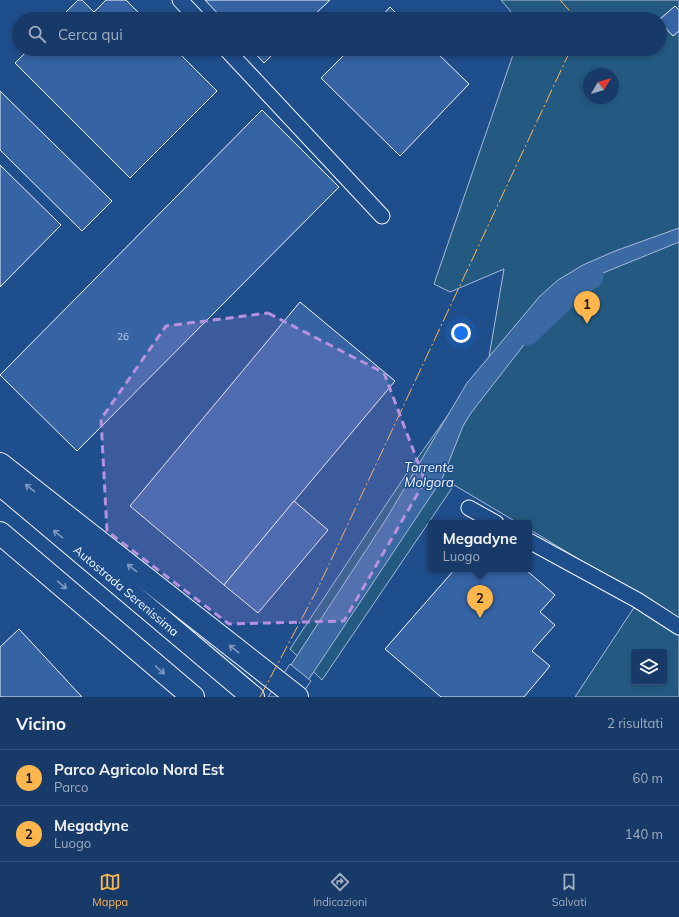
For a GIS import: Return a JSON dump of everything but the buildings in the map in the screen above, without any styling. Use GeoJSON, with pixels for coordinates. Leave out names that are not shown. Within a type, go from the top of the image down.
{"type":"FeatureCollection","features":[{"type":"Feature","properties":{"kind":"highway"},"geometry":{"type":"LineString","coordinates":[[0,464],[264,673],[297,697]]}},
{"type":"Feature","properties":{"kind":"highway","name":"Autostrada Serenissima"},"geometry":{"type":"LineString","coordinates":[[0,484],[251,695]]}},
{"type":"Feature","properties":{"kind":"highway"},"geometry":{"type":"LineString","coordinates":[[0,533],[192,697]]}},
{"type":"Feature","properties":{"kind":"lane"},"geometry":{"type":"LineString","coordinates":[[180,0],[191,12]]}},
{"type":"Feature","properties":{"kind":"lane"},"geometry":{"type":"LineString","coordinates":[[233,56],[382,216]]}},
{"type":"Feature","properties":{"kind":"lane"},"geometry":{"type":"LineString","coordinates":[[469,508],[491,520]]}},
{"type":"Feature","properties":{"kind":"lane"},"geometry":{"type":"LineString","coordinates":[[532,543],[637,600],[679,627]]}},
{"type":"Feature","properties":{"kind":"highlighted area"},"geometry":{"type":"Polygon","coordinates":[[[268,313],[384,373],[425,481],[344,621],[229,624],[107,531],[101,419],[166,326],[268,313]]]}},
{"type":"Feature","properties":{"kind":"shaded area"},"geometry":{"type":"Polygon","coordinates":[[[501,0],[679,0],[679,697],[575,697],[641,597],[532,531],[532,520],[513,520],[454,485],[430,520],[428,520],[428,523],[322,680],[290,649],[407,473],[489,357],[504,269],[450,292],[434,284],[513,56],[667,56],[667,12],[511,12],[501,0]]]}},
{"type":"Feature","properties":{"kind":"water","name":"Torrente Molgora"},"geometry":{"type":"Polygon","coordinates":[[[679,228],[679,242],[603,273],[563,298],[554,306],[471,413],[463,426],[442,479],[297,697],[270,697],[385,521],[467,383],[540,296],[558,280],[583,265],[615,251],[679,228]]]}},
{"type":"Feature","properties":{"kind":"pier"},"geometry":{"type":"Polygon","coordinates":[[[290,664],[311,681],[300,697],[268,697],[290,664]]]}},
{"type":"Feature","properties":{"kind":"waterway","name":"Torrente Molgora"},"geometry":{"type":"LineString","coordinates":[[527,333],[578,284],[591,276]]}},
{"type":"Feature","properties":{"kind":"power"},"geometry":{"type":"LineString","coordinates":[[560,0],[571,12]]}},
{"type":"Feature","properties":{"kind":"power"},"geometry":{"type":"LineString","coordinates":[[260,697],[317,590],[568,56]]}},
{"type":"Feature","properties":{"kind":"place","name":"Parco Agricolo Nord Est"},"geometry":{"type":"Point","coordinates":[587,324]}},
{"type":"Feature","properties":{"kind":"place","name":"Megadyne"},"geometry":{"type":"Point","coordinates":[480,618]}}]}
